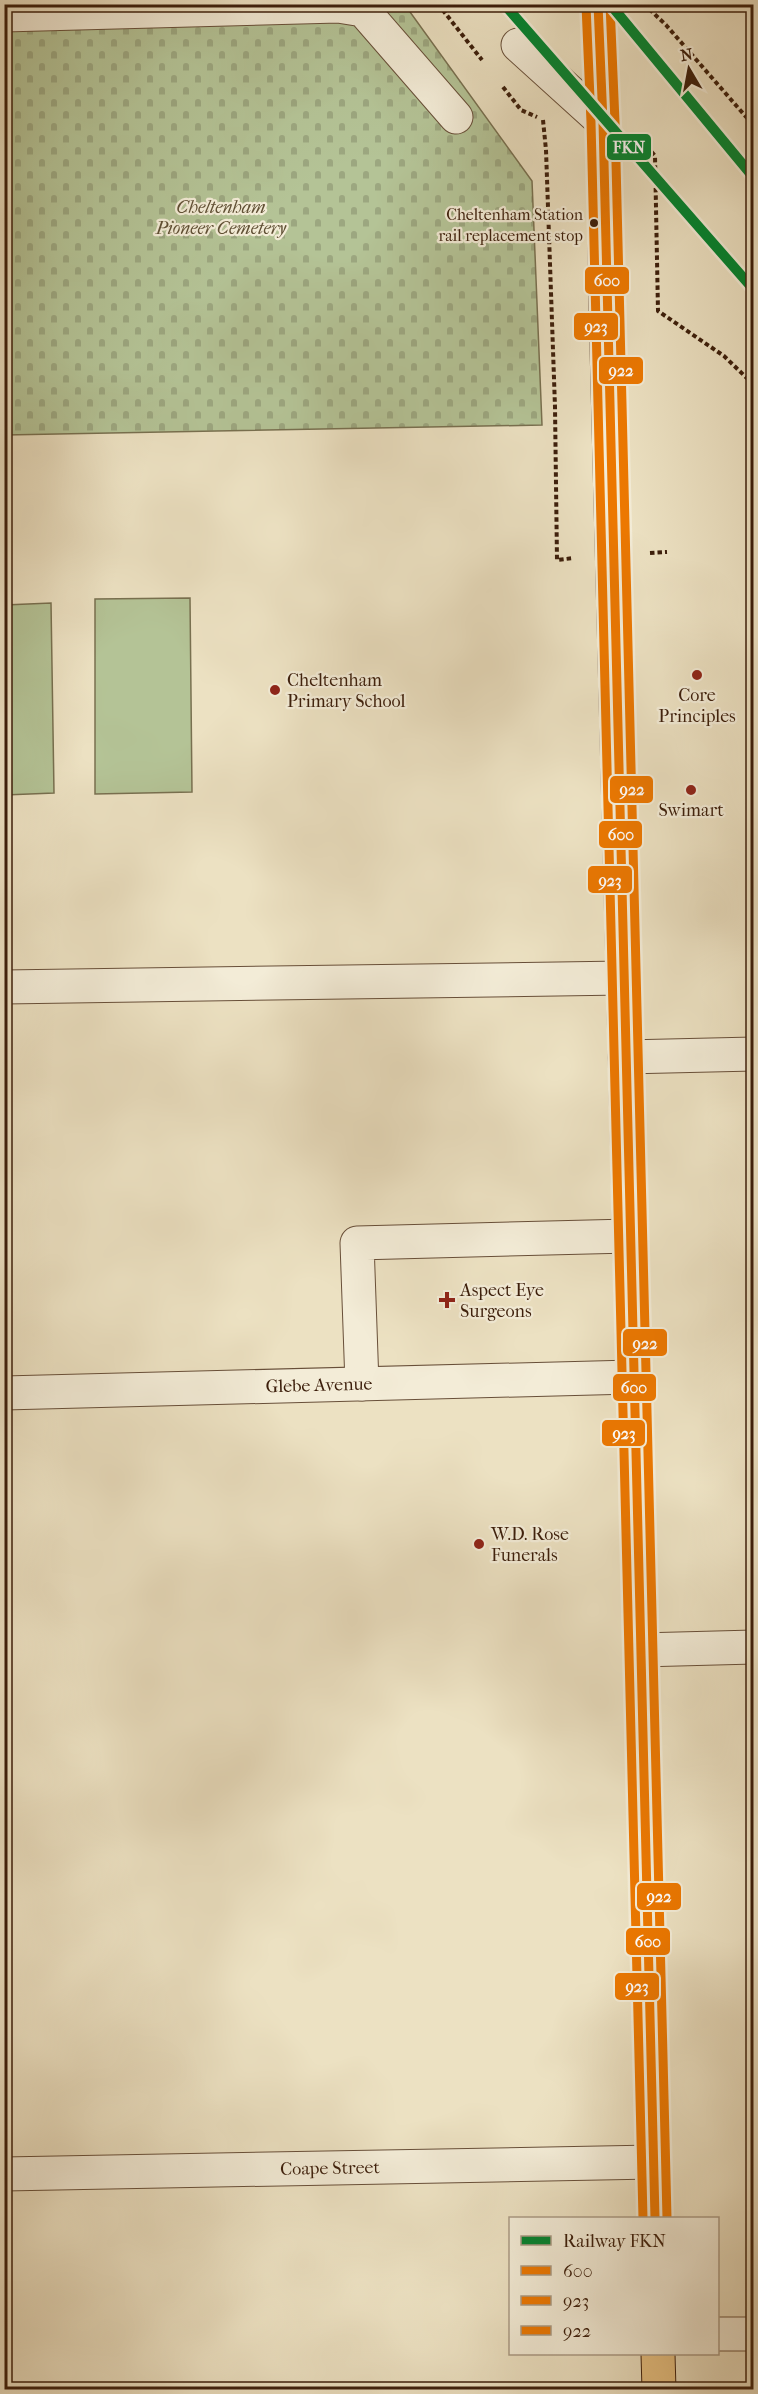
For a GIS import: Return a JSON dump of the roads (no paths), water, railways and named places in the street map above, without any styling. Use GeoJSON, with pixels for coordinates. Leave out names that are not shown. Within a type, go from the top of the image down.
{"type":"FeatureCollection","features":[{"type":"Feature","properties":{"kind":"main road"},"geometry":{"type":"LineString","coordinates":[[598,4],[603,122],[603,210],[655,2217]]}},
{"type":"Feature","properties":{"kind":"main road"},"geometry":{"type":"LineString","coordinates":[[658,2355],[659,2390]]}},
{"type":"Feature","properties":{"kind":"street"},"geometry":{"type":"LineString","coordinates":[[4,15],[338,6],[363,10],[456,117]]}},
{"type":"Feature","properties":{"kind":"street"},"geometry":{"type":"LineString","coordinates":[[518,45],[603,122]]}},
{"type":"Feature","properties":{"kind":"street"},"geometry":{"type":"LineString","coordinates":[[4,987],[623,978]]}},
{"type":"Feature","properties":{"kind":"street"},"geometry":{"type":"LineString","coordinates":[[625,1057],[753,1054]]}},
{"type":"Feature","properties":{"kind":"street"},"geometry":{"type":"LineString","coordinates":[[362,1384],[357,1243],[629,1236]]}},
{"type":"Feature","properties":{"kind":"street","name":"Glebe Avenue"},"geometry":{"type":"LineString","coordinates":[[4,1393],[632,1377]]}},
{"type":"Feature","properties":{"kind":"street"},"geometry":{"type":"LineString","coordinates":[[640,1650],[753,1647]]}},
{"type":"Feature","properties":{"kind":"street","name":"Coape Street"},"geometry":{"type":"LineString","coordinates":[[4,2174],[653,2162]]}},
{"type":"Feature","properties":{"kind":"street"},"geometry":{"type":"LineString","coordinates":[[719,2334],[753,2334]]}},
{"type":"Feature","properties":{"kind":"rail line","name":"FKN"},"geometry":{"type":"LineString","coordinates":[[504,4],[754,290]]}},
{"type":"Feature","properties":{"kind":"rail line","name":"FKN"},"geometry":{"type":"LineString","coordinates":[[610,4],[754,178]]}},
{"type":"Feature","properties":{"kind":"place","name":"Cheltenham Station rail replacement stop"},"geometry":{"type":"Point","coordinates":[594,223]}},
{"type":"Feature","properties":{"kind":"place","name":"Core Principles"},"geometry":{"type":"Point","coordinates":[697,675]}},
{"type":"Feature","properties":{"kind":"place","name":"Cheltenham Primary School"},"geometry":{"type":"Point","coordinates":[275,690]}},
{"type":"Feature","properties":{"kind":"place","name":"Swimart"},"geometry":{"type":"Point","coordinates":[691,790]}},
{"type":"Feature","properties":{"kind":"place","name":"Aspect Eye Surgeons"},"geometry":{"type":"Point","coordinates":[447,1300]}},
{"type":"Feature","properties":{"kind":"place","name":"W.D. Rose Funerals"},"geometry":{"type":"Point","coordinates":[479,1544]}},
{"type":"Feature","properties":{"kind":"park label","name":"Cheltenham Pioneer Cemetery"},"geometry":{"type":"Point","coordinates":[221,217]}}]}
